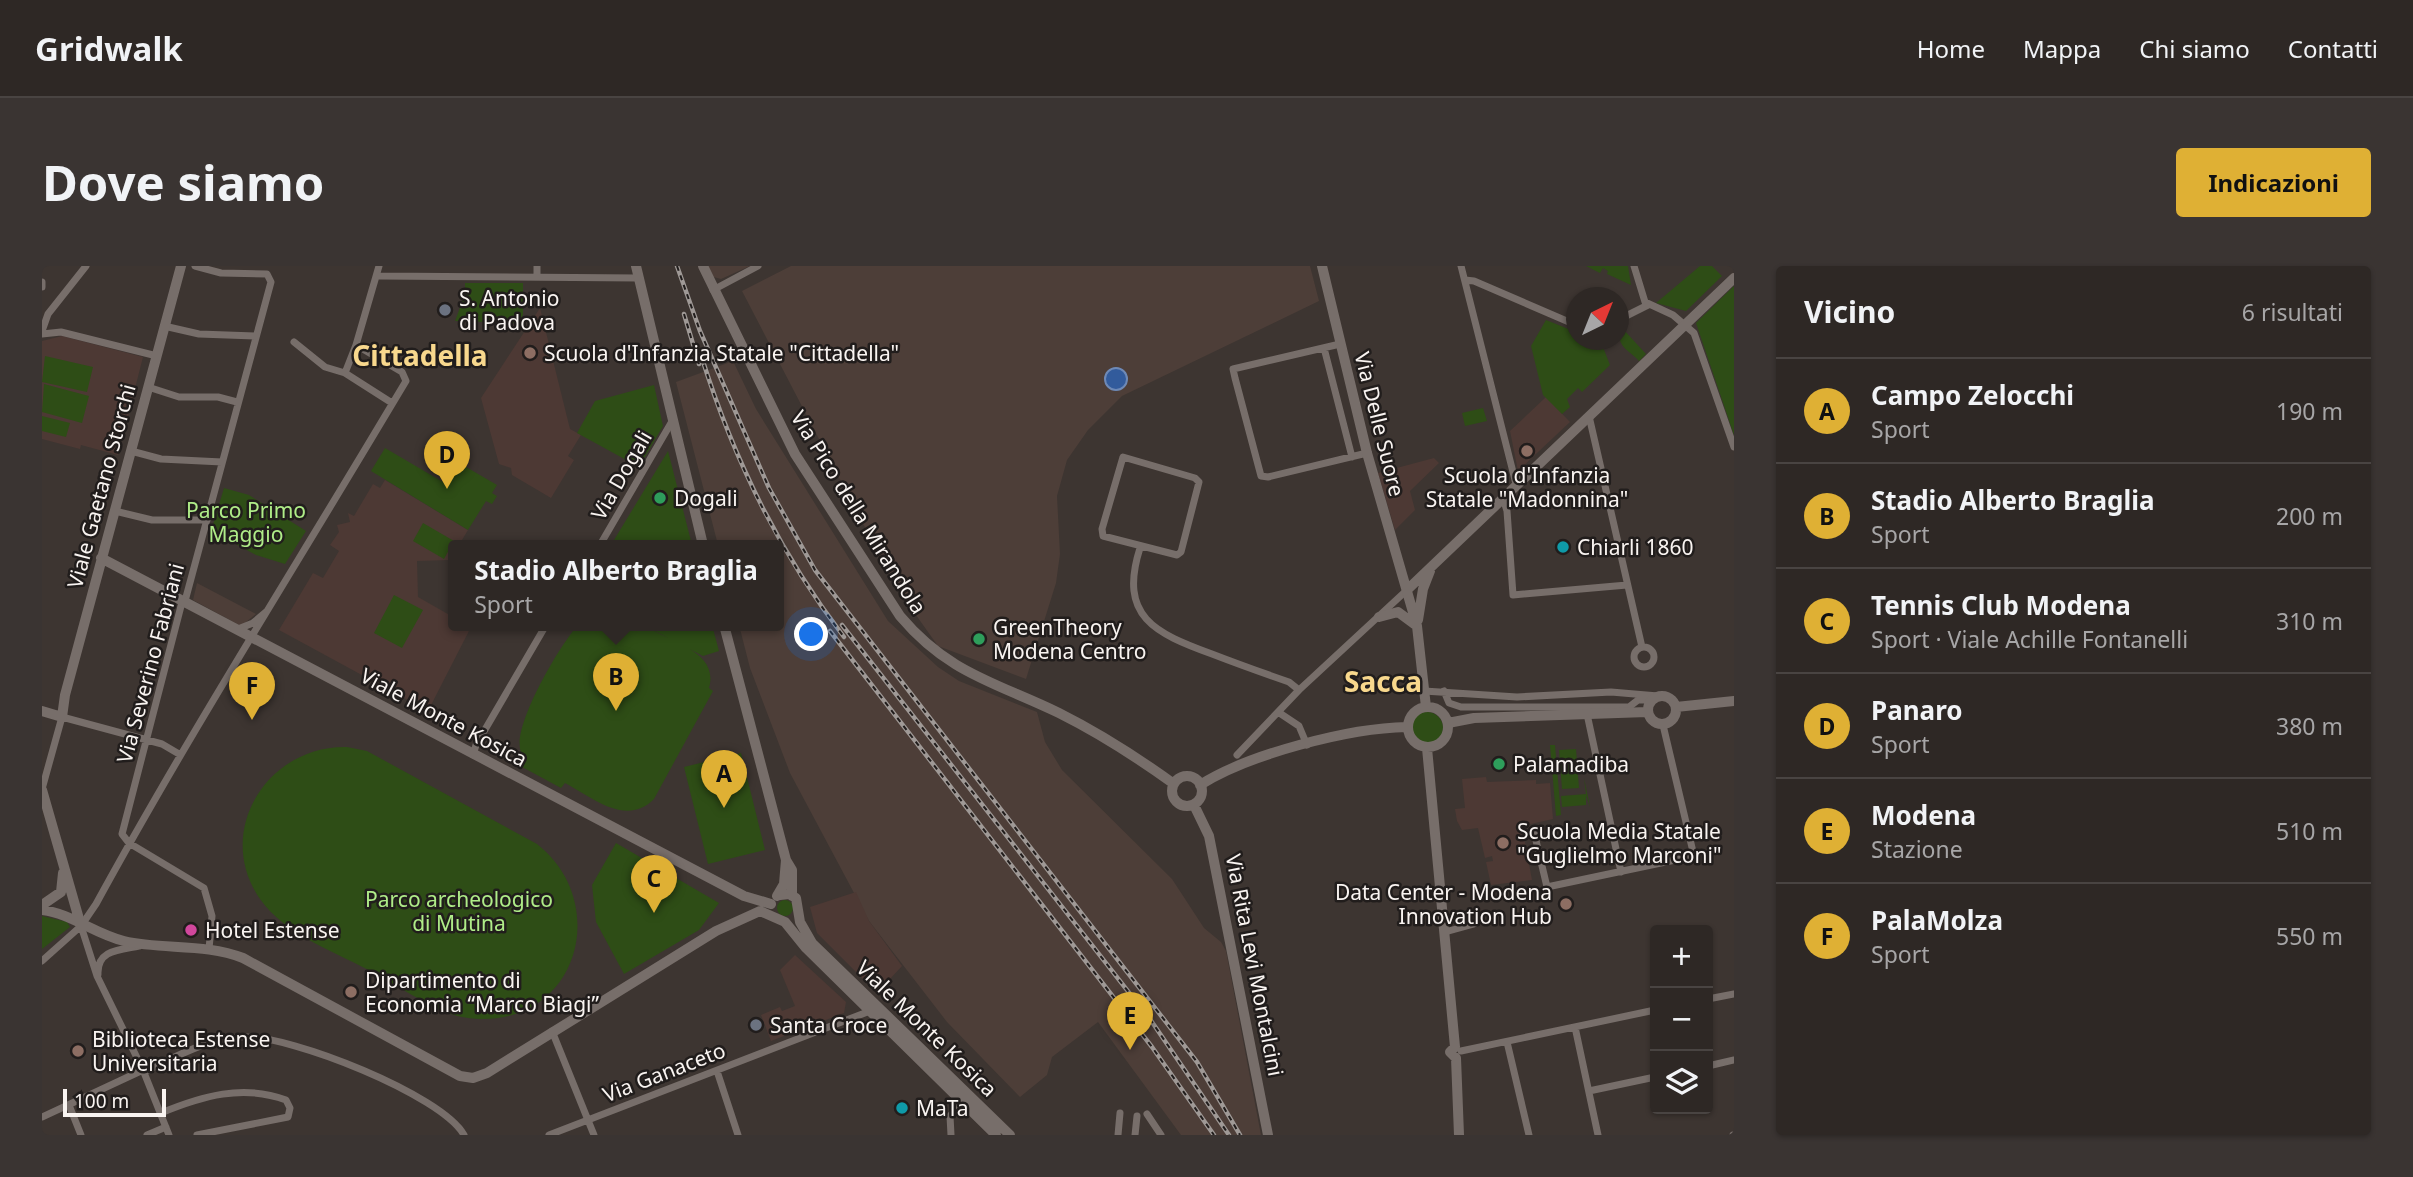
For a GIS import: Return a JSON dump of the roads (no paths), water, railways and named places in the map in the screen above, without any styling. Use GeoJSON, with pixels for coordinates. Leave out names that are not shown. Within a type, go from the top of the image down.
{"type":"FeatureCollection","features":[{"type":"Feature","properties":{"kind":"street"},"geometry":{"type":"LineString","coordinates":[[86,266],[48,314],[42,332],[61,332],[157,356]]}},
{"type":"Feature","properties":{"kind":"street","name":"Viale Gaetano Storchi"},"geometry":{"type":"LineString","coordinates":[[62,717],[65,695],[101,558],[181,266]]}},
{"type":"Feature","properties":{"kind":"street","name":"Via Severino Fabriani"},"geometry":{"type":"LineString","coordinates":[[129,843],[122,834],[177,619],[185,601],[271,277],[258,272],[221,273],[195,266]]}},
{"type":"Feature","properties":{"kind":"street"},"geometry":{"type":"LineString","coordinates":[[345,373],[379,276],[379,266]]}},
{"type":"Feature","properties":{"kind":"street"},"geometry":{"type":"LineString","coordinates":[[537,266],[537,277]]}},
{"type":"Feature","properties":{"kind":"street","name":"Via Pico della Mirandola"},"geometry":{"type":"LineString","coordinates":[[703,266],[712,290],[795,454],[900,616],[915,634],[956,668],[1085,727],[1174,784]]}},
{"type":"Feature","properties":{"kind":"street"},"geometry":{"type":"LineString","coordinates":[[712,290],[758,266]]}},
{"type":"Feature","properties":{"kind":"street","name":"Via Delle Suore"},"geometry":{"type":"LineString","coordinates":[[1322,266],[1367,453],[1417,626]]}},
{"type":"Feature","properties":{"kind":"street"},"geometry":{"type":"LineString","coordinates":[[1461,266],[1516,484]]}},
{"type":"Feature","properties":{"kind":"street"},"geometry":{"type":"LineString","coordinates":[[1634,266],[1642,295],[1648,304],[1685,323],[1694,333],[1734,447]]}},
{"type":"Feature","properties":{"kind":"street"},"geometry":{"type":"LineString","coordinates":[[379,276],[537,277],[637,272],[671,423],[702,540]]}},
{"type":"Feature","properties":{"kind":"street"},"geometry":{"type":"LineString","coordinates":[[1237,755],[1299,690],[1734,278]]}},
{"type":"Feature","properties":{"kind":"street"},"geometry":{"type":"LineString","coordinates":[[1465,280],[1474,281],[1566,320]]}},
{"type":"Feature","properties":{"kind":"street"},"geometry":{"type":"LineString","coordinates":[[1629,314],[1648,304]]}},
{"type":"Feature","properties":{"kind":"street"},"geometry":{"type":"LineString","coordinates":[[164,326],[199,334],[255,336]]}},
{"type":"Feature","properties":{"kind":"street"},"geometry":{"type":"LineString","coordinates":[[294,342],[325,367],[345,373],[393,403]]}},
{"type":"Feature","properties":{"kind":"street"},"geometry":{"type":"LineString","coordinates":[[1340,344],[1233,369],[1259,472],[1265,477],[1367,453]]}},
{"type":"Feature","properties":{"kind":"street"},"geometry":{"type":"LineString","coordinates":[[42,961],[81,926],[179,754],[271,607],[406,381],[405,375],[356,345]]}},
{"type":"Feature","properties":{"kind":"street"},"geometry":{"type":"LineString","coordinates":[[1324,348],[1352,457]]}},
{"type":"Feature","properties":{"kind":"street"},"geometry":{"type":"LineString","coordinates":[[148,387],[179,397],[218,397],[237,402]]}},
{"type":"Feature","properties":{"kind":"street"},"geometry":{"type":"LineString","coordinates":[[1589,415],[1642,647]]}},
{"type":"Feature","properties":{"kind":"street","name":"Via Dogali"},"geometry":{"type":"LineString","coordinates":[[603,540],[671,423]]}},
{"type":"Feature","properties":{"kind":"street"},"geometry":{"type":"LineString","coordinates":[[131,451],[161,459],[222,462]]}},
{"type":"Feature","properties":{"kind":"street"},"geometry":{"type":"LineString","coordinates":[[1123,457],[1195,478],[1200,484],[1180,554],[1172,556],[1140,548],[1106,538],[1102,533],[1123,457]]}},
{"type":"Feature","properties":{"kind":"street"},"geometry":{"type":"LineString","coordinates":[[1502,497],[1507,511],[1513,595],[1628,584]]}},
{"type":"Feature","properties":{"kind":"street"},"geometry":{"type":"LineString","coordinates":[[115,510],[152,520],[206,520]]}},
{"type":"Feature","properties":{"kind":"street"},"geometry":{"type":"LineString","coordinates":[[1140,548],[1132,584],[1138,609],[1150,624],[1174,640],[1289,682],[1299,690]]}},
{"type":"Feature","properties":{"kind":"street","name":"Viale Monte Kosica"},"geometry":{"type":"LineString","coordinates":[[101,558],[772,910],[806,948],[993,1134]]}},
{"type":"Feature","properties":{"kind":"street"},"geometry":{"type":"LineString","coordinates":[[1426,707],[1417,626],[1423,589],[1434,564]]}},
{"type":"Feature","properties":{"kind":"street"},"geometry":{"type":"LineString","coordinates":[[236,629],[253,623],[271,607]]}},
{"type":"Feature","properties":{"kind":"street"},"geometry":{"type":"LineString","coordinates":[[1378,617],[1398,612],[1417,626]]}},
{"type":"Feature","properties":{"kind":"street"},"geometry":{"type":"LineString","coordinates":[[473,755],[543,631]]}},
{"type":"Feature","properties":{"kind":"street","name":"Viale Monte Kosica"},"geometry":{"type":"LineString","coordinates":[[726,631],[786,860],[792,870],[792,896],[798,902],[800,922],[812,943],[1010,1135]]}},
{"type":"Feature","properties":{"kind":"street"},"geometry":{"type":"LineString","coordinates":[[1424,691],[1517,697],[1611,692],[1655,698]]}},
{"type":"Feature","properties":{"kind":"street"},"geometry":{"type":"LineString","coordinates":[[1444,691],[1449,703],[1461,707],[1629,707],[1638,700]]}},
{"type":"Feature","properties":{"kind":"street"},"geometry":{"type":"LineString","coordinates":[[1611,692],[1638,700],[1668,698],[1676,707]]}},
{"type":"Feature","properties":{"kind":"street"},"geometry":{"type":"LineString","coordinates":[[1647,712],[1655,698]]}},
{"type":"Feature","properties":{"kind":"street"},"geometry":{"type":"LineString","coordinates":[[1676,707],[1734,701]]}},
{"type":"Feature","properties":{"kind":"street"},"geometry":{"type":"LineString","coordinates":[[1426,707],[1441,712],[1448,723],[1444,739],[1437,746],[1427,748],[1414,743],[1407,727],[1411,715],[1426,707]]}},
{"type":"Feature","properties":{"kind":"street"},"geometry":{"type":"LineString","coordinates":[[1647,712],[1653,722],[1663,725],[1673,720],[1676,707]]}},
{"type":"Feature","properties":{"kind":"street"},"geometry":{"type":"LineString","coordinates":[[42,711],[162,744],[179,754]]}},
{"type":"Feature","properties":{"kind":"street"},"geometry":{"type":"LineString","coordinates":[[1278,712],[1301,729],[1307,745]]}},
{"type":"Feature","properties":{"kind":"street"},"geometry":{"type":"LineString","coordinates":[[1448,723],[1474,718],[1647,712]]}},
{"type":"Feature","properties":{"kind":"street"},"geometry":{"type":"LineString","coordinates":[[1587,714],[1621,872]]}},
{"type":"Feature","properties":{"kind":"street"},"geometry":{"type":"LineString","coordinates":[[62,717],[42,790],[101,985],[143,1071],[168,1131],[147,1135]]}},
{"type":"Feature","properties":{"kind":"street"},"geometry":{"type":"LineString","coordinates":[[1534,832],[1547,887],[1694,856],[1663,725]]}},
{"type":"Feature","properties":{"kind":"street"},"geometry":{"type":"LineString","coordinates":[[1200,785],[1240,764],[1307,745],[1381,728],[1407,727]]}},
{"type":"Feature","properties":{"kind":"street"},"geometry":{"type":"LineString","coordinates":[[1427,748],[1457,1052],[1459,1135]]}},
{"type":"Feature","properties":{"kind":"street"},"geometry":{"type":"LineString","coordinates":[[1187,776],[1200,785],[1201,796],[1194,805],[1178,803],[1172,792],[1174,784],[1187,776]]}},
{"type":"Feature","properties":{"kind":"street","name":"Via Rita Levi Montalcini"},"geometry":{"type":"LineString","coordinates":[[1194,805],[1209,836],[1268,1135]]}},
{"type":"Feature","properties":{"kind":"street"},"geometry":{"type":"LineString","coordinates":[[129,843],[199,884],[206,892],[212,916],[209,948]]}},
{"type":"Feature","properties":{"kind":"street"},"geometry":{"type":"LineString","coordinates":[[42,910],[64,915],[81,926],[120,940],[226,951],[252,962],[460,1076],[478,1077],[716,931],[755,912],[772,910],[779,895],[786,860]]}},
{"type":"Feature","properties":{"kind":"street"},"geometry":{"type":"LineString","coordinates":[[42,905],[61,892],[64,881],[62,863]]}},
{"type":"Feature","properties":{"kind":"street"},"geometry":{"type":"LineString","coordinates":[[779,895],[792,896]]}},
{"type":"Feature","properties":{"kind":"street"},"geometry":{"type":"LineString","coordinates":[[716,931],[756,901]]}},
{"type":"Feature","properties":{"kind":"street"},"geometry":{"type":"LineString","coordinates":[[785,922],[794,919],[799,911]]}},
{"type":"Feature","properties":{"kind":"street"},"geometry":{"type":"LineString","coordinates":[[1445,932],[1474,924]]}},
{"type":"Feature","properties":{"kind":"street"},"geometry":{"type":"LineString","coordinates":[[101,985],[98,963],[103,956],[147,944]]}},
{"type":"Feature","properties":{"kind":"street"},"geometry":{"type":"LineString","coordinates":[[1713,998],[1734,994]]}},
{"type":"Feature","properties":{"kind":"street"},"geometry":{"type":"LineString","coordinates":[[1457,1052],[1650,1011]]}},
{"type":"Feature","properties":{"kind":"street","name":"Via Ganaceto"},"geometry":{"type":"LineString","coordinates":[[549,1135],[870,1012]]}},
{"type":"Feature","properties":{"kind":"street"},"geometry":{"type":"LineString","coordinates":[[1575,1027],[1598,1135]]}},
{"type":"Feature","properties":{"kind":"street"},"geometry":{"type":"LineString","coordinates":[[552,1031],[594,1135]]}},
{"type":"Feature","properties":{"kind":"street"},"geometry":{"type":"LineString","coordinates":[[42,1117],[200,1047],[229,1039],[255,1037],[288,1042],[381,1080],[440,1110],[464,1135]]}},
{"type":"Feature","properties":{"kind":"street"},"geometry":{"type":"LineString","coordinates":[[1507,1042],[1529,1135]]}},
{"type":"Feature","properties":{"kind":"street"},"geometry":{"type":"LineString","coordinates":[[1713,1065],[1734,1060]]}},
{"type":"Feature","properties":{"kind":"street"},"geometry":{"type":"LineString","coordinates":[[717,1071],[737,1135]]}},
{"type":"Feature","properties":{"kind":"street"},"geometry":{"type":"LineString","coordinates":[[1589,1091],[1650,1078]]}},
{"type":"Feature","properties":{"kind":"street"},"geometry":{"type":"LineString","coordinates":[[161,1113],[197,1100],[256,1091],[286,1100],[290,1108],[288,1116],[197,1135]]}},
{"type":"Feature","properties":{"kind":"street"},"geometry":{"type":"LineString","coordinates":[[951,1135],[950,1116],[963,1102]]}},
{"type":"Feature","properties":{"kind":"street"},"geometry":{"type":"LineString","coordinates":[[69,1105],[81,1135]]}},
{"type":"Feature","properties":{"kind":"street"},"geometry":{"type":"LineString","coordinates":[[1118,1135],[1120,1113]]}},
{"type":"Feature","properties":{"kind":"street"},"geometry":{"type":"LineString","coordinates":[[1147,1114],[1161,1135]]}},
{"type":"Feature","properties":{"kind":"street"},"geometry":{"type":"LineString","coordinates":[[1135,1135],[1137,1116]]}},
{"type":"Feature","properties":{"kind":"water"},"geometry":{"type":"Polygon","coordinates":[[[1116,368],[1124,371],[1127,379],[1124,387],[1116,390],[1108,387],[1105,379],[1108,371],[1116,368]]]}},
{"type":"Feature","properties":{"kind":"railway"},"geometry":{"type":"LineString","coordinates":[[677,266],[700,331],[769,488],[815,570],[1197,1062],[1240,1135]]}},
{"type":"Feature","properties":{"kind":"railway"},"geometry":{"type":"LineString","coordinates":[[684,314],[699,364]]}},
{"type":"Feature","properties":{"kind":"railway"},"geometry":{"type":"LineString","coordinates":[[701,355],[743,467],[780,540]]}},
{"type":"Feature","properties":{"kind":"railway"},"geometry":{"type":"LineString","coordinates":[[784,547],[844,637]]}},
{"type":"Feature","properties":{"kind":"railway"},"geometry":{"type":"LineString","coordinates":[[842,625],[1152,1022],[1229,1135]]}},
{"type":"Feature","properties":{"kind":"railway"},"geometry":{"type":"LineString","coordinates":[[830,631],[1152,1047],[1214,1135]]}},
{"type":"Feature","properties":{"kind":"place","name":"S. Antonio di Padova"},"geometry":{"type":"Point","coordinates":[445,310]}},
{"type":"Feature","properties":{"kind":"place","name":"Scuola d'Infanzia Statale \"Cittadella\""},"geometry":{"type":"Point","coordinates":[530,353]}},
{"type":"Feature","properties":{"kind":"place","name":"Scuola d'Infanzia Statale \"Madonnina\""},"geometry":{"type":"Point","coordinates":[1527,451]}},
{"type":"Feature","properties":{"kind":"place","name":"Panaro"},"geometry":{"type":"Point","coordinates":[447,489]}},
{"type":"Feature","properties":{"kind":"place","name":"Dogali"},"geometry":{"type":"Point","coordinates":[660,498]}},
{"type":"Feature","properties":{"kind":"place","name":"Chiarli 1860"},"geometry":{"type":"Point","coordinates":[1563,547]}},
{"type":"Feature","properties":{"kind":"place","name":"GreenTheory Modena Centro"},"geometry":{"type":"Point","coordinates":[979,639]}},
{"type":"Feature","properties":{"kind":"place","name":"Stadio Alberto Braglia"},"geometry":{"type":"Point","coordinates":[616,711]}},
{"type":"Feature","properties":{"kind":"place","name":"PalaMolza"},"geometry":{"type":"Point","coordinates":[252,720]}},
{"type":"Feature","properties":{"kind":"place","name":"Palamadiba"},"geometry":{"type":"Point","coordinates":[1499,764]}},
{"type":"Feature","properties":{"kind":"place","name":"Campo Zelocchi"},"geometry":{"type":"Point","coordinates":[724,808]}},
{"type":"Feature","properties":{"kind":"place","name":"Scuola Media Statale \"Guglielmo Marconi\""},"geometry":{"type":"Point","coordinates":[1503,843]}},
{"type":"Feature","properties":{"kind":"place","name":"Data Center - Modena Innovation Hub"},"geometry":{"type":"Point","coordinates":[1566,904]}},
{"type":"Feature","properties":{"kind":"place","name":"Tennis Club Modena"},"geometry":{"type":"Point","coordinates":[654,913]}},
{"type":"Feature","properties":{"kind":"place","name":"Hotel Estense"},"geometry":{"type":"Point","coordinates":[191,930]}},
{"type":"Feature","properties":{"kind":"place","name":"Dipartimento di Economia “Marco Biagi”"},"geometry":{"type":"Point","coordinates":[351,992]}},
{"type":"Feature","properties":{"kind":"place","name":"Santa Croce"},"geometry":{"type":"Point","coordinates":[756,1025]}},
{"type":"Feature","properties":{"kind":"place","name":"Modena"},"geometry":{"type":"Point","coordinates":[1130,1050]}},
{"type":"Feature","properties":{"kind":"place","name":"Biblioteca Estense Universitaria"},"geometry":{"type":"Point","coordinates":[78,1051]}},
{"type":"Feature","properties":{"kind":"place","name":"MaTa"},"geometry":{"type":"Point","coordinates":[902,1108]}},
{"type":"Feature","properties":{"kind":"district","name":"Cittadella"},"geometry":{"type":"Point","coordinates":[420,355]}},
{"type":"Feature","properties":{"kind":"district","name":"Sacca"},"geometry":{"type":"Point","coordinates":[1383,681]}},
{"type":"Feature","properties":{"kind":"park label","name":"Parco Primo Maggio"},"geometry":{"type":"Point","coordinates":[246,522]}},
{"type":"Feature","properties":{"kind":"park label","name":"Parco archeologico di Mutina"},"geometry":{"type":"Point","coordinates":[459,911]}}]}
